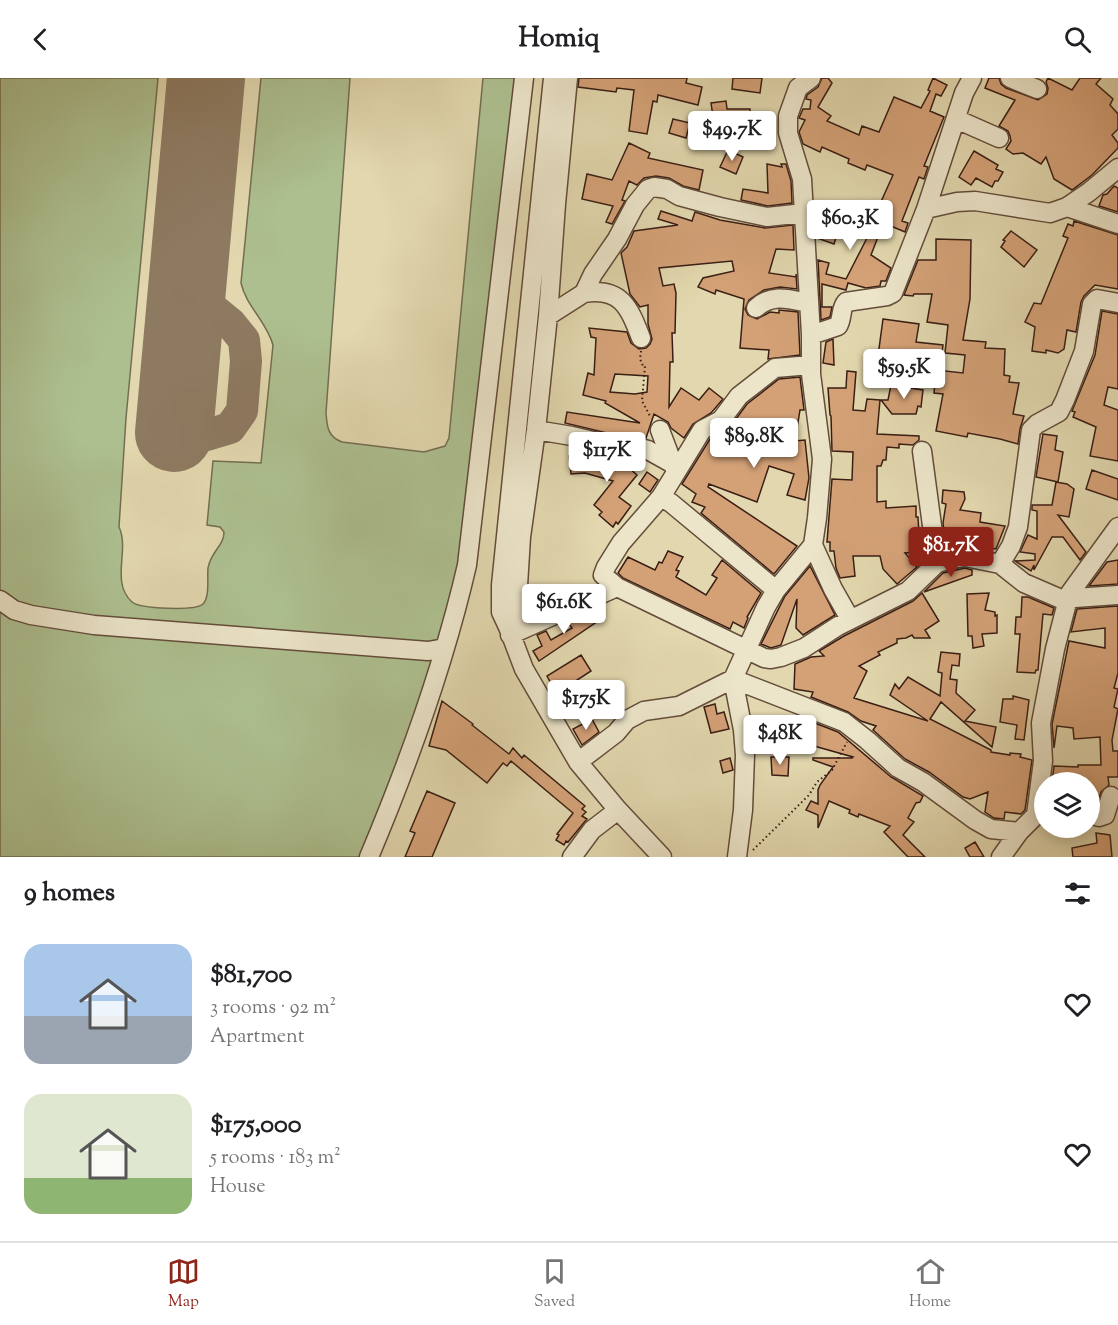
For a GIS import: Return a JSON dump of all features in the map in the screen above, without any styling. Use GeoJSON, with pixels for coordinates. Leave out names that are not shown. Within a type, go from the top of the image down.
{"type":"FeatureCollection","features":[{"type":"Feature","properties":{"kind":"street"},"geometry":{"type":"LineString","coordinates":[[369,857],[417,738],[457,608],[467,565],[524,78]]}},
{"type":"Feature","properties":{"kind":"street"},"geometry":{"type":"LineString","coordinates":[[553,78],[501,585],[501,612],[524,669],[578,762],[618,810],[662,857]]}},
{"type":"Feature","properties":{"kind":"street"},"geometry":{"type":"LineString","coordinates":[[509,631],[517,602],[522,537],[536,430],[568,78]]}},
{"type":"Feature","properties":{"kind":"street"},"geometry":{"type":"LineString","coordinates":[[811,78],[798,88],[788,116],[788,133],[802,179],[811,365],[822,459],[813,545],[850,619]]}},
{"type":"Feature","properties":{"kind":"street"},"geometry":{"type":"LineString","coordinates":[[811,335],[838,326],[842,321],[843,306],[846,302],[887,296],[893,293],[926,209],[972,78]]}},
{"type":"Feature","properties":{"kind":"street"},"geometry":{"type":"LineString","coordinates":[[1010,78],[1037,89]]}},
{"type":"Feature","properties":{"kind":"street"},"geometry":{"type":"LineString","coordinates":[[956,119],[999,138]]}},
{"type":"Feature","properties":{"kind":"street"},"geometry":{"type":"LineString","coordinates":[[926,209],[957,202],[975,201],[1050,213],[1067,207],[1118,168]]}},
{"type":"Feature","properties":{"kind":"street"},"geometry":{"type":"LineString","coordinates":[[584,293],[635,205],[648,189],[654,187],[667,189],[679,196],[767,217],[804,213]]}},
{"type":"Feature","properties":{"kind":"street"},"geometry":{"type":"LineString","coordinates":[[1067,207],[1118,224]]}},
{"type":"Feature","properties":{"kind":"street"},"geometry":{"type":"LineString","coordinates":[[548,316],[584,293],[599,290],[616,294],[625,305],[641,338]]}},
{"type":"Feature","properties":{"kind":"street"},"geometry":{"type":"LineString","coordinates":[[756,308],[764,300],[777,297],[809,303]]}},
{"type":"Feature","properties":{"kind":"street"},"geometry":{"type":"LineString","coordinates":[[1000,564],[1011,546],[1018,527],[1031,430],[1037,424],[1059,412],[1065,400],[1084,351],[1092,304],[1097,299],[1118,303]]}},
{"type":"Feature","properties":{"kind":"street"},"geometry":{"type":"LineString","coordinates":[[811,365],[775,368],[739,396],[721,420],[702,430],[674,467],[661,497],[621,543],[603,575],[617,587],[764,658],[771,659],[804,648],[850,619],[908,591],[937,563],[965,557],[1000,564],[1024,583],[1061,599],[1118,595]]}},
{"type":"Feature","properties":{"kind":"street"},"geometry":{"type":"LineString","coordinates":[[536,430],[614,446],[648,450],[674,467]]}},
{"type":"Feature","properties":{"kind":"street"},"geometry":{"type":"LineString","coordinates":[[660,430],[674,467]]}},
{"type":"Feature","properties":{"kind":"street"},"geometry":{"type":"LineString","coordinates":[[922,451],[937,563]]}},
{"type":"Feature","properties":{"kind":"street"},"geometry":{"type":"LineString","coordinates":[[661,497],[776,590]]}},
{"type":"Feature","properties":{"kind":"street"},"geometry":{"type":"LineString","coordinates":[[1042,772],[1041,723],[1055,649],[1068,599],[1118,527]]}},
{"type":"Feature","properties":{"kind":"street"},"geometry":{"type":"LineString","coordinates":[[578,762],[616,733],[627,720],[644,711],[680,706],[732,679],[776,590],[813,545]]}},
{"type":"Feature","properties":{"kind":"street"},"geometry":{"type":"LineString","coordinates":[[509,631],[617,587]]}},
{"type":"Feature","properties":{"kind":"street"},"geometry":{"type":"LineString","coordinates":[[0,600],[14,610],[31,615],[94,625],[428,651],[445,648]]}},
{"type":"Feature","properties":{"kind":"street"},"geometry":{"type":"LineString","coordinates":[[732,679],[844,723],[898,768],[923,782],[975,820],[992,829],[1018,832]]}},
{"type":"Feature","properties":{"kind":"street"},"geometry":{"type":"LineString","coordinates":[[732,679],[743,730],[745,755],[743,810],[745,854]]}},
{"type":"Feature","properties":{"kind":"street"},"geometry":{"type":"LineString","coordinates":[[1104,816],[1111,796]]}},
{"type":"Feature","properties":{"kind":"street"},"geometry":{"type":"LineString","coordinates":[[572,857],[592,830],[618,810]]}},
{"type":"Feature","properties":{"kind":"street"},"geometry":{"type":"LineString","coordinates":[[1001,857],[1018,832],[1034,819]]}},
{"type":"Feature","properties":{"kind":"path"},"geometry":{"type":"LineString","coordinates":[[641,338],[640,359],[645,366],[642,401],[660,430]]}},
{"type":"Feature","properties":{"kind":"path"},"geometry":{"type":"LineString","coordinates":[[745,854],[809,795],[817,782],[832,770],[852,728]]}},
{"type":"Feature","properties":{"kind":"green space"},"geometry":{"type":"Polygon","coordinates":[[[0,78],[158,78],[126,418],[119,527],[123,546],[121,576],[122,585],[132,602],[156,608],[190,608],[203,604],[205,601],[208,568],[222,541],[224,532],[220,527],[207,525],[213,461],[261,463],[273,345],[247,299],[241,283],[261,78],[350,78],[327,423],[331,434],[342,442],[424,452],[445,446],[449,438],[483,78],[520,78],[464,563],[441,639],[425,643],[96,622],[65,618],[0,596],[0,78]]]}},
{"type":"Feature","properties":{"kind":"green space"},"geometry":{"type":"Polygon","coordinates":[[[0,607],[438,657],[365,857],[0,857],[0,607]]]}},
{"type":"Feature","properties":{"kind":"building"},"geometry":{"type":"Polygon","coordinates":[[[579,78],[687,78],[686,83],[702,87],[698,105],[658,95],[657,102],[653,101],[647,134],[629,131],[634,90],[617,88],[616,92],[578,87],[579,78]]]}},
{"type":"Feature","properties":{"kind":"building"},"geometry":{"type":"Polygon","coordinates":[[[733,78],[762,78],[760,93],[732,89],[733,78]]]}},
{"type":"Feature","properties":{"kind":"building"},"geometry":{"type":"Polygon","coordinates":[[[822,78],[828,78],[832,83],[818,107],[831,116],[827,121],[859,135],[862,126],[879,132],[894,97],[921,108],[930,91],[928,90],[933,78],[947,85],[941,96],[936,94],[930,111],[944,117],[924,166],[928,167],[924,179],[919,177],[902,221],[908,223],[905,232],[879,221],[884,206],[880,204],[893,175],[867,165],[865,170],[848,163],[849,159],[822,147],[820,152],[803,144],[799,132],[805,120],[799,118],[803,109],[810,109],[811,100],[806,99],[807,95],[818,87],[822,78]]]}},
{"type":"Feature","properties":{"kind":"building"},"geometry":{"type":"Polygon","coordinates":[[[989,78],[999,78],[1001,84],[1006,88],[1038,100],[1047,94],[1048,78],[1072,90],[1080,78],[1101,78],[1096,84],[1113,99],[1110,105],[1118,114],[1118,129],[1112,135],[1118,143],[1118,148],[1092,175],[1072,190],[1054,179],[1046,157],[1041,164],[1023,153],[1013,154],[1006,149],[1011,141],[1010,136],[1008,131],[999,126],[1015,100],[985,88],[989,78]]]}},
{"type":"Feature","properties":{"kind":"building"},"geometry":{"type":"Polygon","coordinates":[[[726,101],[727,109],[750,109],[750,124],[729,124],[729,128],[715,130],[711,103],[726,101]]]}},
{"type":"Feature","properties":{"kind":"building"},"geometry":{"type":"Polygon","coordinates":[[[673,119],[690,123],[686,138],[669,133],[673,119]]]}},
{"type":"Feature","properties":{"kind":"building"},"geometry":{"type":"Polygon","coordinates":[[[629,143],[650,153],[648,158],[703,170],[699,190],[683,186],[669,178],[656,176],[644,178],[637,185],[629,181],[622,200],[625,201],[612,224],[606,222],[613,206],[582,199],[587,174],[612,180],[629,143]]]}},
{"type":"Feature","properties":{"kind":"building"},"geometry":{"type":"Polygon","coordinates":[[[728,150],[743,157],[736,174],[720,167],[728,150]]]}},
{"type":"Feature","properties":{"kind":"building"},"geometry":{"type":"Polygon","coordinates":[[[974,151],[998,165],[996,169],[1003,172],[992,187],[976,178],[971,185],[959,177],[974,151]]]}},
{"type":"Feature","properties":{"kind":"building"},"geometry":{"type":"Polygon","coordinates":[[[767,164],[782,167],[781,164],[786,164],[791,181],[792,203],[768,206],[741,200],[743,189],[768,193],[767,164]]]}},
{"type":"Feature","properties":{"kind":"building"},"geometry":{"type":"Polygon","coordinates":[[[1114,186],[1118,188],[1118,212],[1099,206],[1103,195],[1114,186]]]}},
{"type":"Feature","properties":{"kind":"building"},"geometry":{"type":"Polygon","coordinates":[[[824,201],[883,224],[871,255],[891,268],[886,281],[881,281],[880,286],[866,288],[848,283],[846,290],[822,284],[822,307],[832,307],[830,317],[821,320],[818,260],[829,263],[826,274],[846,279],[867,238],[839,228],[834,244],[817,238],[816,219],[818,220],[824,201]]]}},
{"type":"Feature","properties":{"kind":"building"},"geometry":{"type":"Polygon","coordinates":[[[661,211],[692,221],[695,212],[720,220],[765,228],[793,225],[794,250],[776,249],[769,273],[796,277],[796,274],[797,289],[780,287],[764,290],[749,300],[745,309],[748,315],[757,319],[770,312],[779,313],[779,310],[798,312],[800,355],[768,359],[769,350],[740,348],[744,299],[716,290],[715,294],[698,287],[703,278],[734,271],[732,261],[659,268],[663,286],[674,284],[676,293],[669,407],[681,388],[699,400],[709,388],[723,399],[711,413],[693,424],[684,438],[671,428],[668,422],[654,414],[646,438],[630,434],[615,435],[565,423],[567,412],[640,423],[605,403],[606,401],[583,395],[588,373],[594,375],[596,338],[591,337],[589,328],[627,332],[631,343],[639,349],[646,348],[650,344],[652,339],[648,324],[648,305],[640,307],[630,294],[621,253],[627,247],[634,231],[678,225],[658,219],[661,211]],[[615,374],[610,392],[635,394],[647,392],[648,376],[615,374]]]}},
{"type":"Feature","properties":{"kind":"building"},"geometry":{"type":"Polygon","coordinates":[[[1074,221],[1118,235],[1118,289],[1095,285],[1084,296],[1076,332],[1067,330],[1064,349],[1058,353],[1046,350],[1046,353],[1032,351],[1035,327],[1025,322],[1034,303],[1041,304],[1068,238],[1063,236],[1068,224],[1073,226],[1074,221]]]}},
{"type":"Feature","properties":{"kind":"building"},"geometry":{"type":"Polygon","coordinates":[[[1011,231],[1037,250],[1024,267],[1001,247],[1005,241],[1003,240],[1011,231]]]}},
{"type":"Feature","properties":{"kind":"building"},"geometry":{"type":"Polygon","coordinates":[[[936,239],[971,240],[970,299],[963,340],[986,342],[985,348],[1005,349],[1004,375],[1010,376],[1009,382],[1019,383],[1013,414],[1024,416],[1018,444],[968,433],[967,437],[936,431],[943,394],[934,393],[936,370],[963,373],[965,355],[945,353],[948,325],[927,322],[932,294],[904,295],[918,260],[936,260],[936,239]]]}},
{"type":"Feature","properties":{"kind":"building"},"geometry":{"type":"Polygon","coordinates":[[[1102,311],[1118,314],[1118,389],[1108,387],[1104,405],[1118,410],[1118,461],[1090,456],[1096,427],[1073,417],[1075,412],[1072,411],[1095,355],[1102,311]]]}},
{"type":"Feature","properties":{"kind":"building"},"geometry":{"type":"Polygon","coordinates":[[[883,319],[919,324],[916,342],[943,345],[941,361],[914,362],[913,373],[891,375],[886,371],[872,369],[874,355],[878,356],[883,319]]]}},
{"type":"Feature","properties":{"kind":"building"},"geometry":{"type":"Polygon","coordinates":[[[833,339],[834,365],[823,363],[826,342],[833,339]]]}},
{"type":"Feature","properties":{"kind":"building"},"geometry":{"type":"Polygon","coordinates":[[[847,371],[856,372],[853,410],[865,411],[867,399],[880,400],[877,434],[919,436],[919,440],[913,445],[899,444],[899,448],[887,447],[886,460],[883,460],[881,466],[877,466],[877,502],[886,501],[886,508],[916,506],[916,517],[918,517],[920,552],[905,553],[917,567],[897,584],[883,569],[880,556],[853,556],[855,576],[840,578],[834,551],[830,551],[830,542],[827,542],[832,479],[852,480],[853,452],[832,451],[828,388],[846,388],[847,371]]]}},
{"type":"Feature","properties":{"kind":"building"},"geometry":{"type":"Polygon","coordinates":[[[800,377],[804,410],[800,410],[795,441],[805,440],[809,478],[805,500],[787,495],[794,474],[769,466],[757,502],[709,484],[708,487],[797,546],[774,574],[701,513],[705,507],[692,502],[696,494],[682,484],[710,439],[730,427],[747,404],[779,379],[800,377]]]}},
{"type":"Feature","properties":{"kind":"building"},"geometry":{"type":"Polygon","coordinates":[[[891,385],[923,390],[921,407],[918,406],[916,414],[892,414],[881,400],[888,400],[891,385]]]}},
{"type":"Feature","properties":{"kind":"building"},"geometry":{"type":"Polygon","coordinates":[[[1043,434],[1057,436],[1055,450],[1063,452],[1058,482],[1036,477],[1043,434]]]}},
{"type":"Feature","properties":{"kind":"building"},"geometry":{"type":"Polygon","coordinates":[[[592,452],[617,457],[637,475],[619,497],[631,506],[618,524],[616,522],[613,527],[599,515],[602,512],[594,505],[613,481],[585,473],[571,474],[569,456],[591,456],[592,452]]]}},
{"type":"Feature","properties":{"kind":"building"},"geometry":{"type":"Polygon","coordinates":[[[1092,470],[1118,479],[1118,500],[1086,489],[1092,470]]]}},
{"type":"Feature","properties":{"kind":"building"},"geometry":{"type":"Polygon","coordinates":[[[647,472],[658,480],[650,492],[639,484],[647,472]]]}},
{"type":"Feature","properties":{"kind":"building"},"geometry":{"type":"Polygon","coordinates":[[[1056,482],[1067,484],[1074,489],[1069,517],[1058,515],[1086,552],[1080,560],[1063,537],[1052,537],[1034,570],[1034,565],[1031,571],[1015,561],[1035,560],[1035,554],[1020,552],[1028,535],[1037,539],[1037,511],[1032,510],[1032,505],[1052,505],[1056,482]]]}},
{"type":"Feature","properties":{"kind":"building"},"geometry":{"type":"Polygon","coordinates":[[[943,490],[964,492],[965,499],[960,510],[981,513],[980,522],[1005,526],[996,549],[963,544],[964,546],[946,549],[943,523],[946,504],[942,503],[943,490]]]}},
{"type":"Feature","properties":{"kind":"building"},"geometry":{"type":"Polygon","coordinates":[[[668,551],[683,557],[676,570],[679,571],[676,577],[706,595],[717,578],[712,575],[722,560],[761,593],[747,617],[744,628],[733,622],[730,629],[623,578],[618,573],[628,557],[655,570],[659,562],[662,563],[668,551]]]}},
{"type":"Feature","properties":{"kind":"building"},"geometry":{"type":"Polygon","coordinates":[[[1118,560],[1118,584],[1089,586],[1107,562],[1118,560]]]}},
{"type":"Feature","properties":{"kind":"building"},"geometry":{"type":"Polygon","coordinates":[[[810,566],[835,615],[803,635],[796,628],[797,599],[781,645],[771,648],[761,644],[785,596],[810,566]]]}},
{"type":"Feature","properties":{"kind":"building"},"geometry":{"type":"Polygon","coordinates":[[[965,568],[972,570],[972,575],[924,592],[943,573],[965,568]]]}},
{"type":"Feature","properties":{"kind":"building"},"geometry":{"type":"Polygon","coordinates":[[[922,593],[939,621],[925,630],[930,638],[914,638],[912,635],[897,639],[897,643],[878,652],[880,655],[859,666],[867,671],[854,698],[928,721],[890,695],[895,684],[899,689],[908,677],[940,696],[942,673],[938,672],[941,652],[960,654],[959,666],[952,665],[950,679],[957,680],[956,693],[975,710],[965,721],[996,727],[992,747],[941,702],[930,719],[991,752],[1021,754],[1020,757],[1032,760],[1025,810],[1021,814],[1005,812],[1004,819],[994,818],[985,812],[988,792],[970,799],[963,797],[929,772],[905,759],[873,730],[876,726],[811,697],[813,692],[794,689],[795,664],[811,657],[824,656],[819,651],[913,601],[922,593]]]}},
{"type":"Feature","properties":{"kind":"building"},"geometry":{"type":"Polygon","coordinates":[[[989,593],[985,610],[995,612],[995,616],[997,615],[997,633],[982,634],[984,646],[973,648],[972,636],[968,636],[967,594],[989,593]]]}},
{"type":"Feature","properties":{"kind":"building"},"geometry":{"type":"Polygon","coordinates":[[[1022,597],[1028,597],[1054,608],[1052,615],[1043,614],[1038,670],[1035,673],[1017,672],[1020,634],[1015,634],[1016,617],[1021,617],[1022,597]]]}},
{"type":"Feature","properties":{"kind":"building"},"geometry":{"type":"Polygon","coordinates":[[[1118,606],[1118,673],[1114,688],[1118,689],[1114,707],[1118,709],[1112,740],[1113,751],[1118,751],[1118,777],[1108,777],[1109,785],[1100,795],[1100,772],[1053,772],[1054,766],[1101,765],[1100,737],[1074,739],[1073,728],[1057,726],[1054,748],[1052,724],[1069,641],[1105,648],[1105,628],[1071,632],[1077,609],[1118,606]]]}},
{"type":"Feature","properties":{"kind":"building"},"geometry":{"type":"Polygon","coordinates":[[[591,611],[598,621],[539,661],[533,651],[542,646],[537,635],[546,631],[551,640],[572,628],[568,623],[591,611]]]}},
{"type":"Feature","properties":{"kind":"building"},"geometry":{"type":"Polygon","coordinates":[[[581,655],[591,671],[574,682],[578,691],[560,700],[547,676],[581,655]]]}},
{"type":"Feature","properties":{"kind":"building"},"geometry":{"type":"Polygon","coordinates":[[[1013,696],[1029,700],[1024,740],[1015,739],[1017,725],[1000,722],[1003,699],[1013,699],[1013,696]]]}},
{"type":"Feature","properties":{"kind":"building"},"geometry":{"type":"Polygon","coordinates":[[[442,701],[509,754],[513,748],[522,758],[524,755],[585,806],[582,809],[586,812],[582,816],[587,819],[568,842],[566,841],[564,845],[556,840],[559,835],[557,834],[573,813],[511,761],[507,766],[503,763],[487,783],[446,750],[429,746],[442,701]]]}},
{"type":"Feature","properties":{"kind":"building"},"geometry":{"type":"Polygon","coordinates":[[[715,704],[717,714],[724,712],[729,729],[711,733],[704,707],[715,704]]]}},
{"type":"Feature","properties":{"kind":"building"},"geometry":{"type":"Polygon","coordinates":[[[802,718],[838,732],[891,777],[923,796],[920,802],[916,803],[908,818],[914,822],[903,835],[925,857],[908,857],[884,832],[890,826],[859,814],[858,817],[849,813],[850,810],[829,801],[818,828],[818,815],[806,810],[811,801],[818,804],[820,785],[833,767],[813,760],[813,758],[853,757],[796,741],[802,718]]]}},
{"type":"Feature","properties":{"kind":"building"},"geometry":{"type":"Polygon","coordinates":[[[592,719],[599,732],[582,745],[573,729],[592,719]]]}},
{"type":"Feature","properties":{"kind":"building"},"geometry":{"type":"Polygon","coordinates":[[[771,757],[789,757],[788,776],[772,775],[771,757]]]}},
{"type":"Feature","properties":{"kind":"building"},"geometry":{"type":"Polygon","coordinates":[[[730,758],[733,770],[723,773],[720,761],[730,758]]]}},
{"type":"Feature","properties":{"kind":"building"},"geometry":{"type":"Polygon","coordinates":[[[427,791],[455,803],[432,857],[405,857],[415,833],[410,831],[427,791]]]}},
{"type":"Feature","properties":{"kind":"building"},"geometry":{"type":"Polygon","coordinates":[[[1100,834],[1110,835],[1112,857],[1073,857],[1072,848],[1097,843],[1096,838],[1100,838],[1100,834]]]}},
{"type":"Feature","properties":{"kind":"building"},"geometry":{"type":"Polygon","coordinates":[[[975,842],[984,857],[970,857],[965,848],[975,842]]]}},
{"type":"Feature","properties":{"kind":"taxiway"},"geometry":{"type":"LineString","coordinates":[[182,352],[175,365],[162,376],[157,397],[162,413],[184,430],[207,435],[230,428],[242,411],[246,361],[244,340],[231,324],[187,288]]}},
{"type":"Feature","properties":{"kind":"runway"},"geometry":{"type":"LineString","coordinates":[[174,433],[206,78]]}}]}
